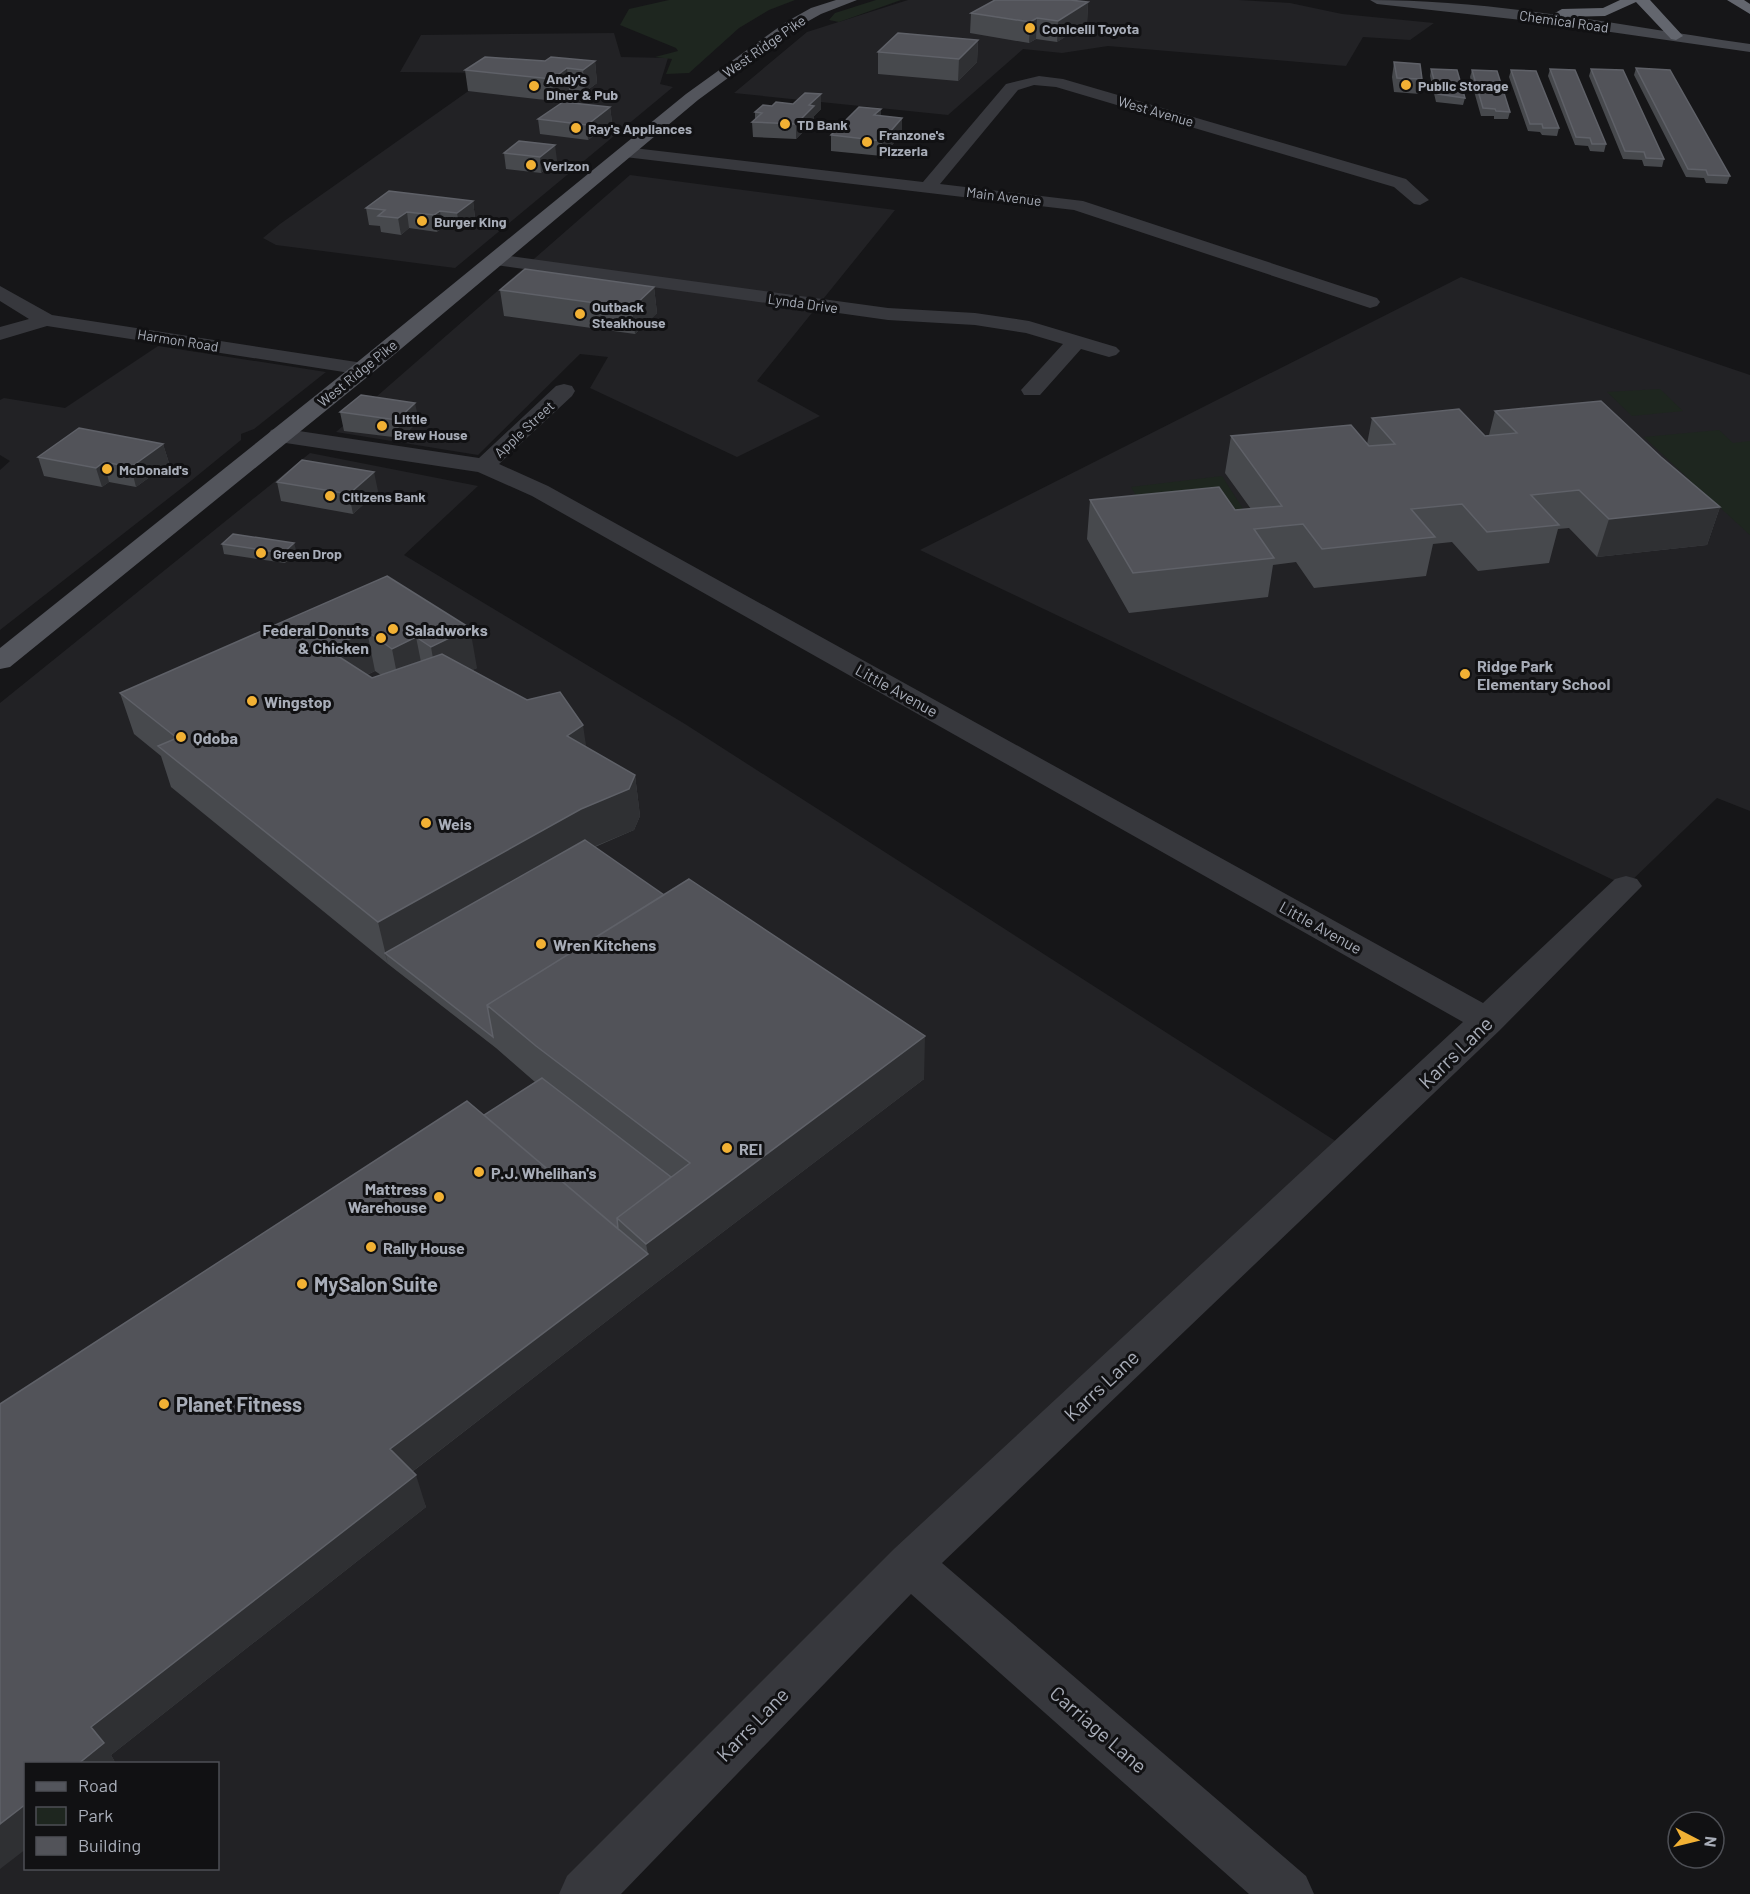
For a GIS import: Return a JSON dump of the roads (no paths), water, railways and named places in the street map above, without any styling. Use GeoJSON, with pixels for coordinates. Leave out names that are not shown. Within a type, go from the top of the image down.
{"type":"FeatureCollection","features":[{"type":"Feature","properties":{"kind":"highway"},"geometry":{"type":"LineString","coordinates":[[1562,13],[1605,12],[1631,0]]}},
{"type":"Feature","properties":{"kind":"highway"},"geometry":{"type":"LineString","coordinates":[[1642,0],[1672,32]]}},
{"type":"Feature","properties":{"kind":"highway"},"geometry":{"type":"LineString","coordinates":[[1734,0],[1750,10]]}},
{"type":"Feature","properties":{"kind":"main road","name":"West Ridge Pike"},"geometry":{"type":"LineString","coordinates":[[782,13],[816,0]]}},
{"type":"Feature","properties":{"kind":"main road","name":"West Ridge Pike"},"geometry":{"type":"LineString","coordinates":[[0,661],[363,369],[712,82],[803,18],[850,0]]}},
{"type":"Feature","properties":{"kind":"main road","name":"Chemical Road"},"geometry":{"type":"LineString","coordinates":[[1377,0],[1750,41]]}},
{"type":"Feature","properties":{"kind":"main road","name":"Chemical Road"},"geometry":{"type":"LineString","coordinates":[[1442,0],[1562,13],[1750,48]]}},
{"type":"Feature","properties":{"kind":"main road","name":"West Ridge Pike"},"geometry":{"type":"LineString","coordinates":[[712,82],[735,48]]}},
{"type":"Feature","properties":{"kind":"street","name":"West Avenue"},"geometry":{"type":"LineString","coordinates":[[928,188],[1012,87],[1025,81],[1036,80],[1057,82],[1400,183],[1420,200]]}},
{"type":"Feature","properties":{"kind":"street","name":"Main Avenue"},"geometry":{"type":"LineString","coordinates":[[625,152],[1077,205],[1370,302]]}},
{"type":"Feature","properties":{"kind":"street","name":"Lynda Drive"},"geometry":{"type":"LineString","coordinates":[[495,260],[888,314],[975,319],[1029,327],[1109,351]]}},
{"type":"Feature","properties":{"kind":"street","name":"Harmon Road"},"geometry":{"type":"LineString","coordinates":[[0,292],[46,320],[363,369]]}},
{"type":"Feature","properties":{"kind":"street"},"geometry":{"type":"LineString","coordinates":[[0,334],[46,320]]}},
{"type":"Feature","properties":{"kind":"street"},"geometry":{"type":"LineString","coordinates":[[1032,390],[1078,340]]}},
{"type":"Feature","properties":{"kind":"street","name":"Apple Street"},"geometry":{"type":"LineString","coordinates":[[484,466],[564,391]]}},
{"type":"Feature","properties":{"kind":"street","name":"Little Avenue"},"geometry":{"type":"LineString","coordinates":[[279,435],[484,466],[550,497],[1488,1021]]}},
{"type":"Feature","properties":{"kind":"street","name":"Karrs Lane"},"geometry":{"type":"LineString","coordinates":[[585,1894],[910,1564],[1488,1021],[1626,886]]}},
{"type":"Feature","properties":{"kind":"street","name":"Carriage Lane"},"geometry":{"type":"LineString","coordinates":[[910,1564],[1288,1894]]}},
{"type":"Feature","properties":{"kind":"place","name":"Conicelli Toyota"},"geometry":{"type":"Point","coordinates":[1030,28]}},
{"type":"Feature","properties":{"kind":"place","name":"Public Storage"},"geometry":{"type":"Point","coordinates":[1406,85]}},
{"type":"Feature","properties":{"kind":"place","name":"Andy's Diner & Pub"},"geometry":{"type":"Point","coordinates":[534,86]}},
{"type":"Feature","properties":{"kind":"place","name":"TD Bank"},"geometry":{"type":"Point","coordinates":[785,124]}},
{"type":"Feature","properties":{"kind":"place","name":"Ray's Appliances"},"geometry":{"type":"Point","coordinates":[576,128]}},
{"type":"Feature","properties":{"kind":"place","name":"Franzone's Pizzeria"},"geometry":{"type":"Point","coordinates":[867,142]}},
{"type":"Feature","properties":{"kind":"place","name":"Verizon"},"geometry":{"type":"Point","coordinates":[531,165]}},
{"type":"Feature","properties":{"kind":"place","name":"Burger King"},"geometry":{"type":"Point","coordinates":[422,221]}},
{"type":"Feature","properties":{"kind":"place","name":"Outback Steakhouse"},"geometry":{"type":"Point","coordinates":[580,314]}},
{"type":"Feature","properties":{"kind":"place","name":"Little Brew House"},"geometry":{"type":"Point","coordinates":[382,426]}},
{"type":"Feature","properties":{"kind":"place","name":"McDonald's"},"geometry":{"type":"Point","coordinates":[107,469]}},
{"type":"Feature","properties":{"kind":"place","name":"Citizens Bank"},"geometry":{"type":"Point","coordinates":[330,496]}},
{"type":"Feature","properties":{"kind":"place","name":"Green Drop"},"geometry":{"type":"Point","coordinates":[261,553]}},
{"type":"Feature","properties":{"kind":"place","name":"Saladworks"},"geometry":{"type":"Point","coordinates":[393,629]}},
{"type":"Feature","properties":{"kind":"place","name":"Federal Donuts & Chicken"},"geometry":{"type":"Point","coordinates":[381,638]}},
{"type":"Feature","properties":{"kind":"place","name":"Ridge Park Elementary School"},"geometry":{"type":"Point","coordinates":[1465,674]}},
{"type":"Feature","properties":{"kind":"place","name":"Wingstop"},"geometry":{"type":"Point","coordinates":[252,701]}},
{"type":"Feature","properties":{"kind":"place","name":"Qdoba"},"geometry":{"type":"Point","coordinates":[181,737]}},
{"type":"Feature","properties":{"kind":"place","name":"Weis"},"geometry":{"type":"Point","coordinates":[426,823]}},
{"type":"Feature","properties":{"kind":"place","name":"Wren Kitchens"},"geometry":{"type":"Point","coordinates":[541,944]}},
{"type":"Feature","properties":{"kind":"place","name":"REI"},"geometry":{"type":"Point","coordinates":[727,1148]}},
{"type":"Feature","properties":{"kind":"place","name":"P.J. Whelihan's"},"geometry":{"type":"Point","coordinates":[479,1172]}},
{"type":"Feature","properties":{"kind":"place","name":"Mattress Warehouse"},"geometry":{"type":"Point","coordinates":[439,1197]}},
{"type":"Feature","properties":{"kind":"place","name":"Rally House"},"geometry":{"type":"Point","coordinates":[371,1247]}},
{"type":"Feature","properties":{"kind":"place","name":"MySalon Suite"},"geometry":{"type":"Point","coordinates":[302,1284]}},
{"type":"Feature","properties":{"kind":"place","name":"Planet Fitness"},"geometry":{"type":"Point","coordinates":[164,1404]}}]}
